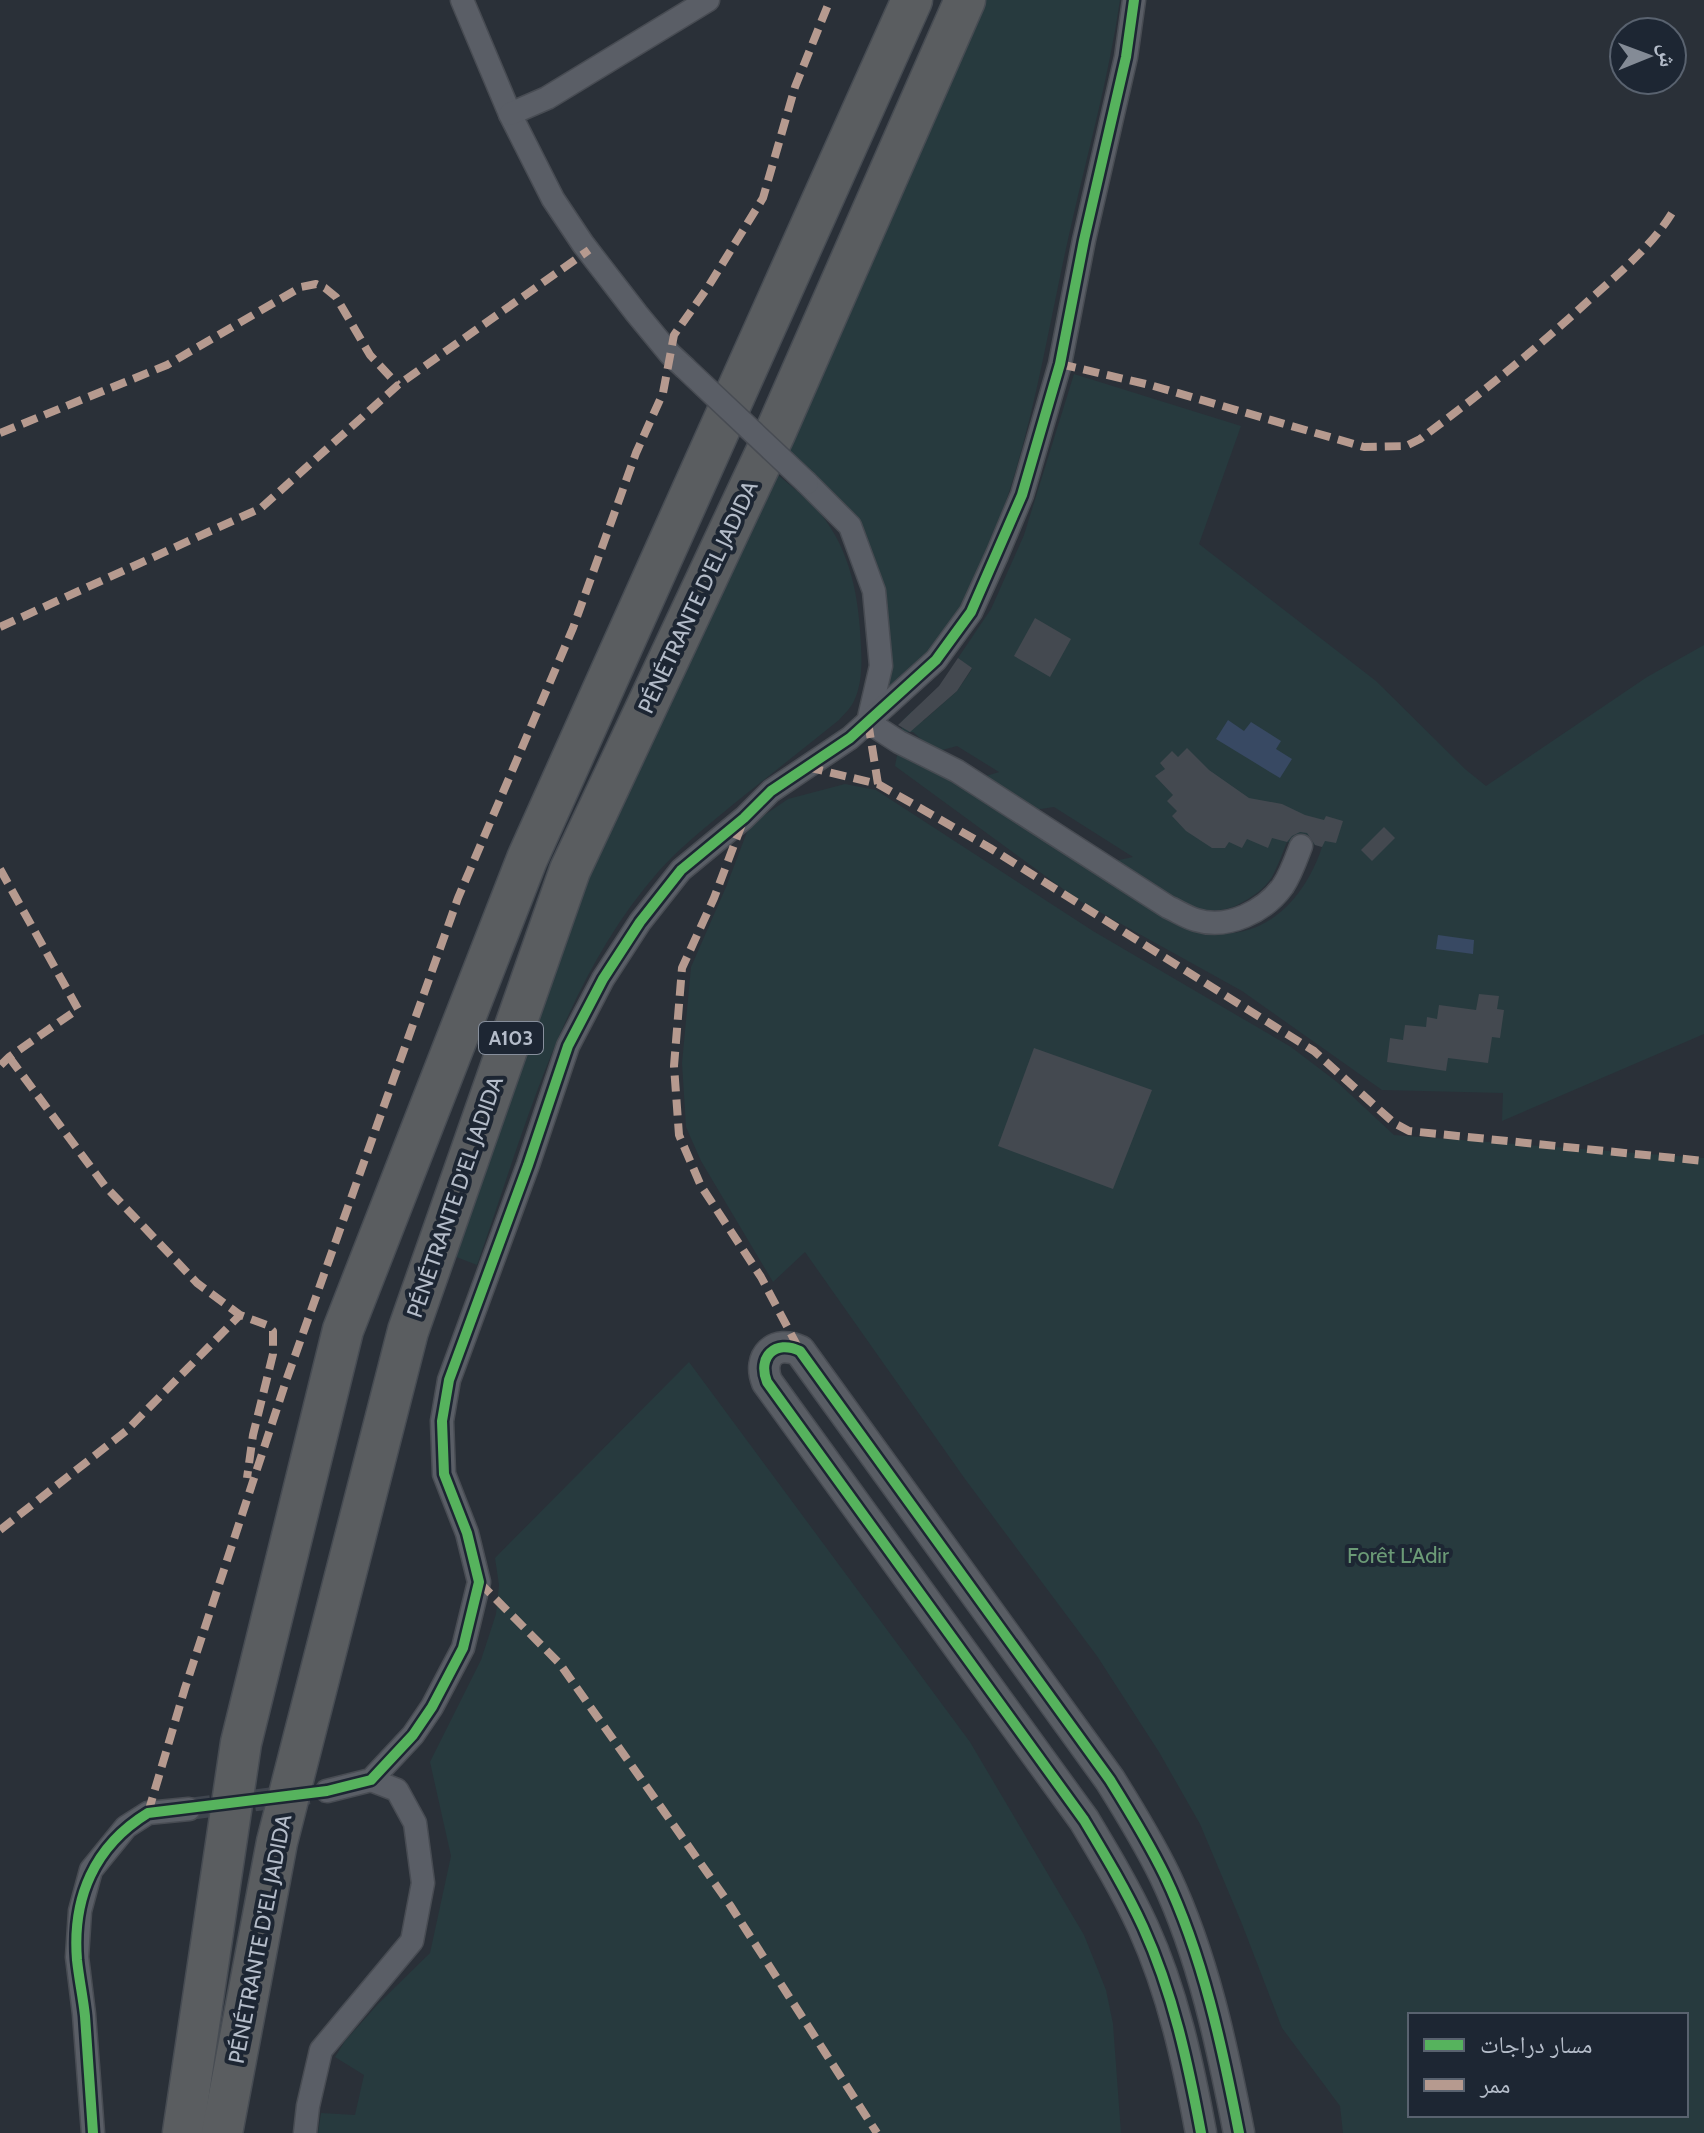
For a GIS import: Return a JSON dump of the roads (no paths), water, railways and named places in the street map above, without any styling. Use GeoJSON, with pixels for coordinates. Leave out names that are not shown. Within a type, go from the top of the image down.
{"type":"FeatureCollection","features":[{"type":"Feature","properties":{"kind":"highway","name":"PÉNÉTRANTE D'EL JADIDA"},"geometry":{"type":"LineString","coordinates":[[183,2133],[241,1743],[343,1330],[527,859],[912,0]]}},
{"type":"Feature","properties":{"kind":"highway","name":"PÉNÉTRANTE D'EL JADIDA"},"geometry":{"type":"LineString","coordinates":[[222,2133],[277,1842],[408,1331],[570,870],[775,433],[965,0]]}},
{"type":"Feature","properties":{"kind":"street"},"geometry":{"type":"LineString","coordinates":[[462,0],[510,114],[568,224],[670,354],[850,526],[874,591],[881,666],[868,722]]}},
{"type":"Feature","properties":{"kind":"street"},"geometry":{"type":"LineString","coordinates":[[510,114],[547,98],[708,0]]}},
{"type":"Feature","properties":{"kind":"street"},"geometry":{"type":"LineString","coordinates":[[327,1791],[371,1780],[419,1726],[463,1648],[479,1582],[467,1533],[444,1474],[442,1421],[449,1380],[568,1046],[603,979],[640,922],[681,870],[744,818],[771,791],[850,738],[868,722],[936,660],[971,612],[1022,495],[1060,364],[1084,240],[1126,57],[1134,0]]}},
{"type":"Feature","properties":{"kind":"street"},"geometry":{"type":"LineString","coordinates":[[868,722],[899,742],[957,771],[1168,907],[1196,920],[1230,921],[1251,915],[1284,885],[1301,846]]}},
{"type":"Feature","properties":{"kind":"street"},"geometry":{"type":"LineString","coordinates":[[1201,2133],[1184,2048],[1166,1988],[1144,1930],[1116,1873],[1084,1820],[767,1382],[763,1372],[764,1361],[779,1346],[790,1346],[800,1351],[1110,1780],[1140,1828],[1187,1929],[1219,2041],[1239,2133]]}},
{"type":"Feature","properties":{"kind":"street"},"geometry":{"type":"LineString","coordinates":[[305,2133],[321,2050],[412,1941],[423,1883],[415,1823],[397,1790],[371,1780]]}},
{"type":"Feature","properties":{"kind":"street"},"geometry":{"type":"LineString","coordinates":[[93,2133],[77,1957],[80,1911],[91,1870],[126,1827],[148,1813],[189,1809]]}},
{"type":"Feature","properties":{"kind":"water"},"geometry":{"type":"Polygon","coordinates":[[[1228,720],[1244,731],[1251,722],[1281,741],[1276,749],[1292,759],[1280,778],[1216,739],[1228,720]]]}},
{"type":"Feature","properties":{"kind":"water"},"geometry":{"type":"Polygon","coordinates":[[[1438,935],[1474,940],[1473,954],[1436,949],[1438,935]]]}},
{"type":"Feature","properties":{"kind":"tunnel"},"geometry":{"type":"LineString","coordinates":[[189,1809],[327,1791]]}},
{"type":"Feature","properties":{"kind":"park label","name":"Forêt L'Adir"},"geometry":{"type":"Point","coordinates":[1398,1555]}}]}
